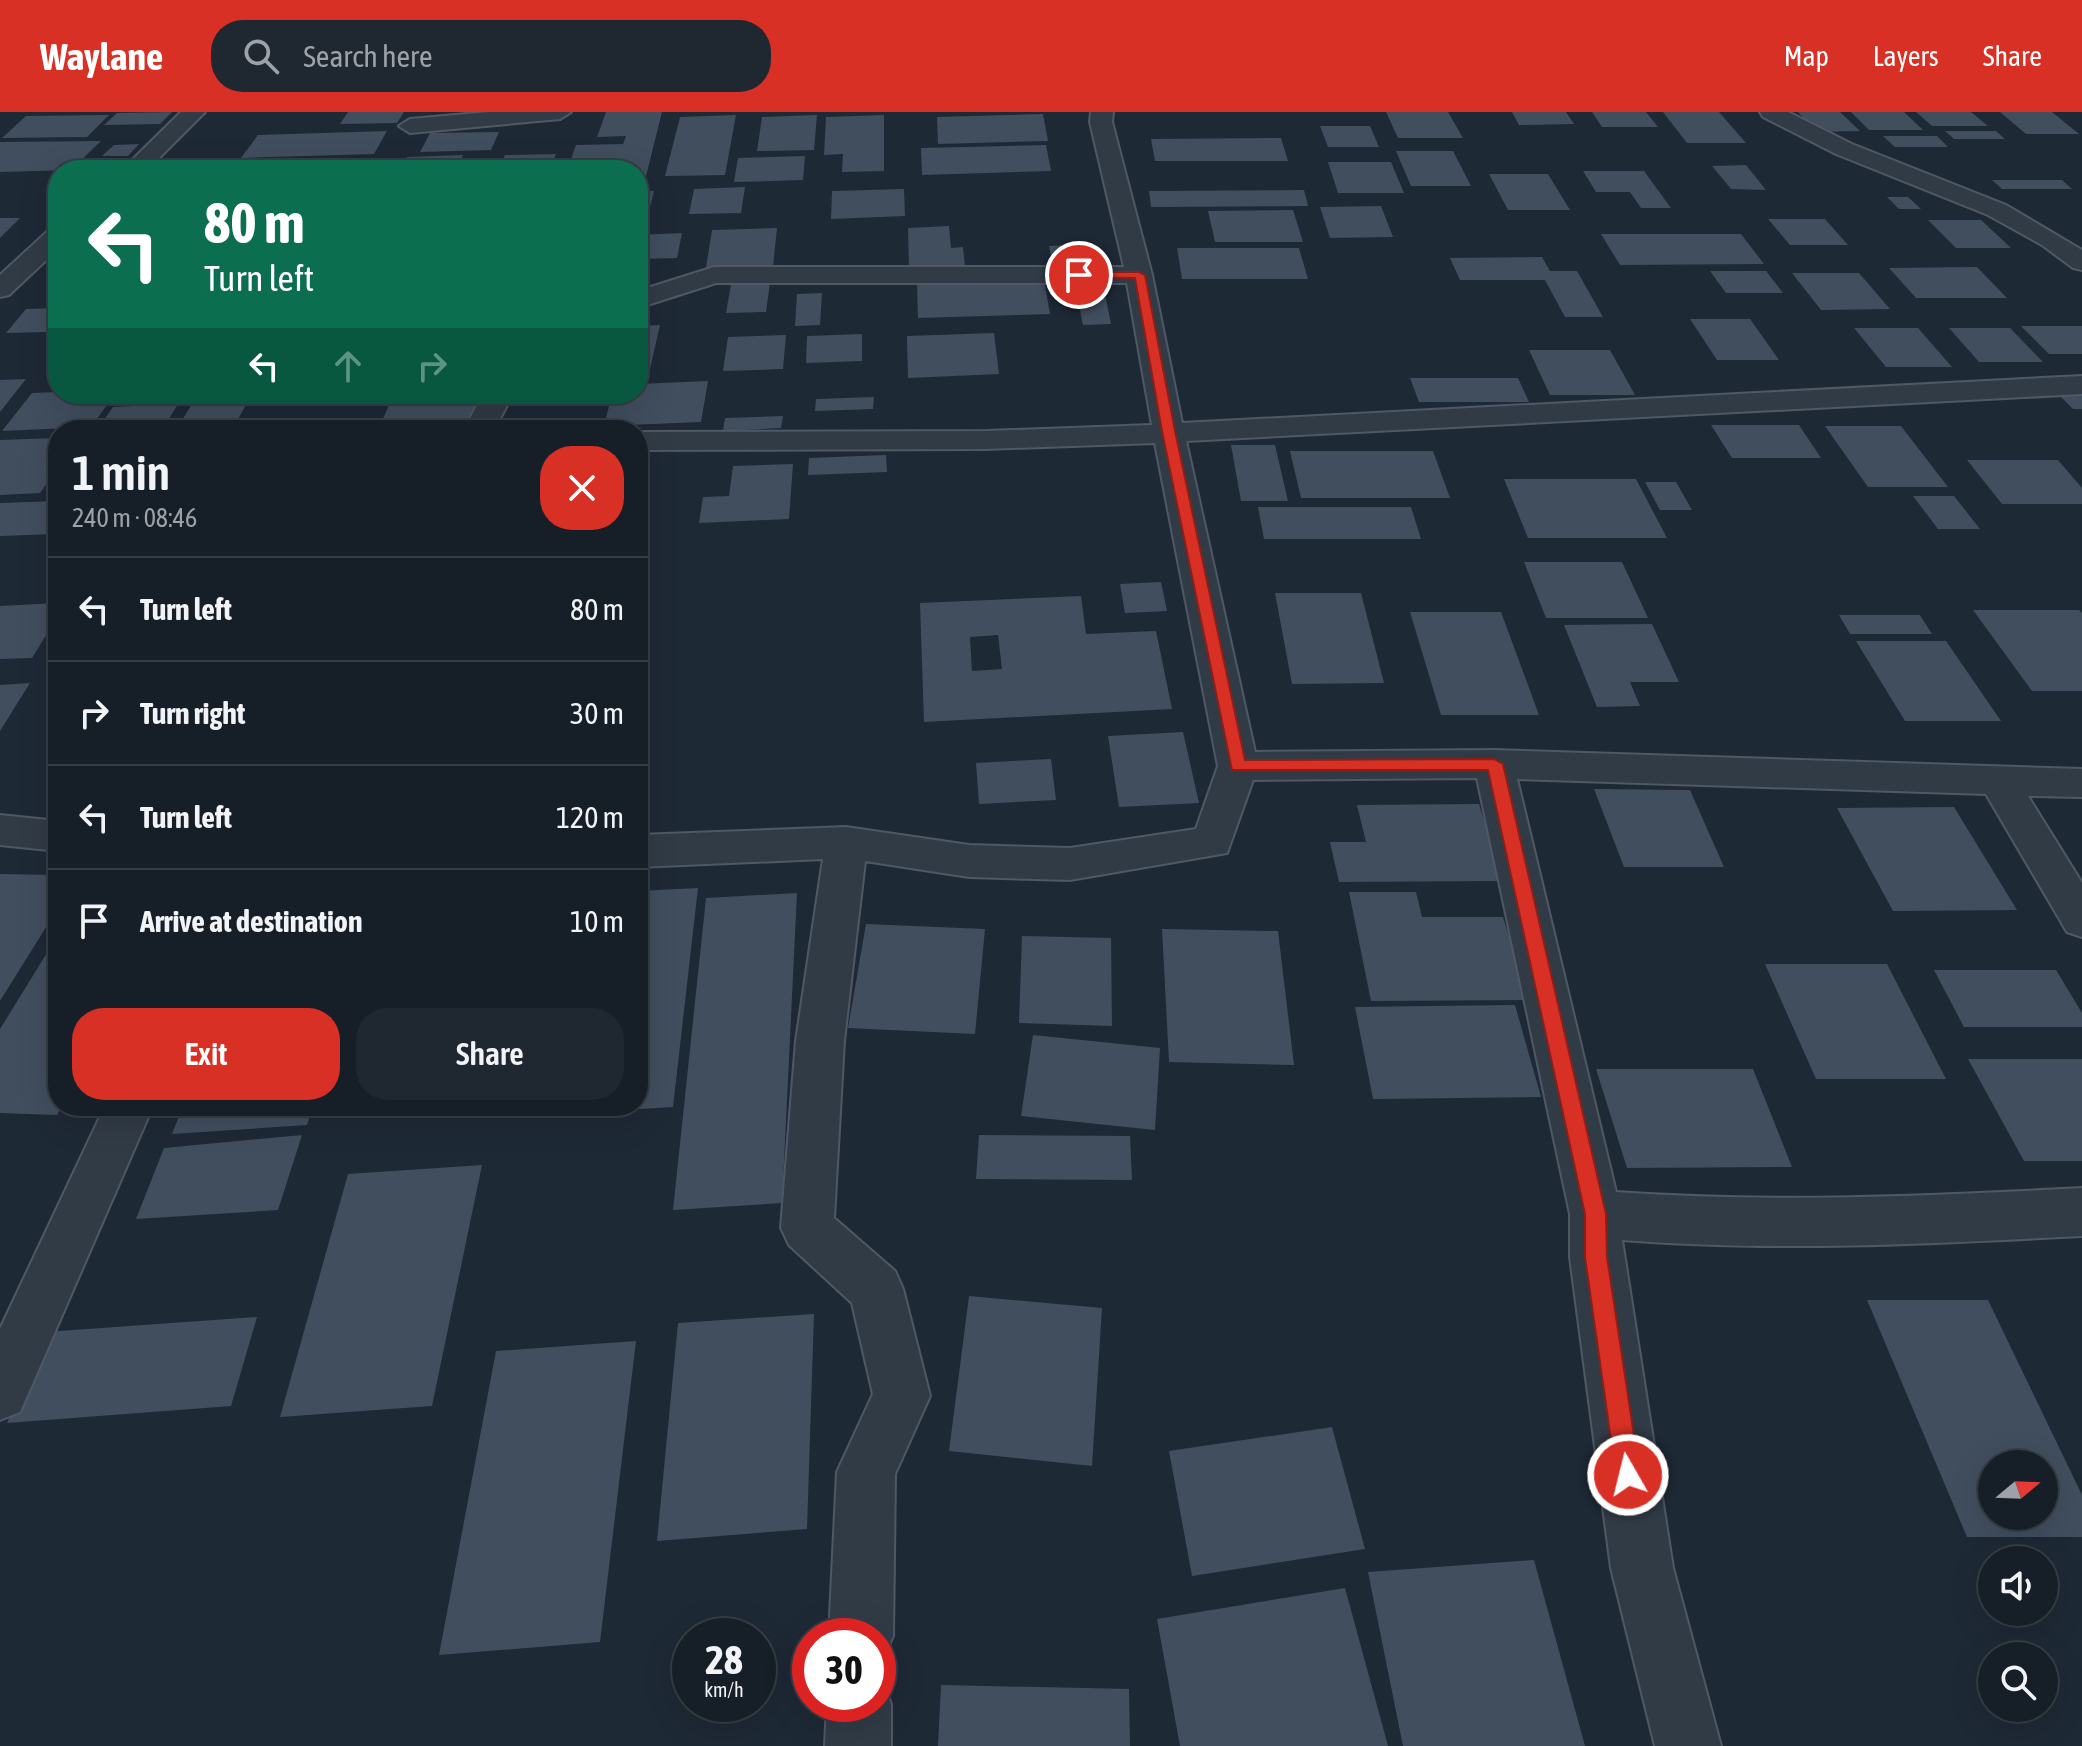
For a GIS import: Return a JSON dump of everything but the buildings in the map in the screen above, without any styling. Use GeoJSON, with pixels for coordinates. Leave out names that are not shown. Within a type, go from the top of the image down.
{"type":"FeatureCollection","features":[{"type":"Feature","properties":{"kind":"street"},"geometry":{"type":"LineString","coordinates":[[144,160],[194,112]]}},
{"type":"Feature","properties":{"kind":"street"},"geometry":{"type":"LineString","coordinates":[[421,112],[410,126],[560,112]]}},
{"type":"Feature","properties":{"kind":"street"},"geometry":{"type":"LineString","coordinates":[[648,851],[846,843],[969,861],[1070,864],[1212,842],[1238,766],[1168,431],[1139,275],[1101,122],[1102,112]]}},
{"type":"Feature","properties":{"kind":"street"},"geometry":{"type":"LineString","coordinates":[[1771,112],[1844,149],[1997,210],[2051,240],[2082,262]]}},
{"type":"Feature","properties":{"kind":"street"},"geometry":{"type":"LineString","coordinates":[[0,289],[48,243]]}},
{"type":"Feature","properties":{"kind":"street"},"geometry":{"type":"LineString","coordinates":[[0,259],[30,258]]}},
{"type":"Feature","properties":{"kind":"street"},"geometry":{"type":"LineString","coordinates":[[648,297],[714,275],[1139,275]]}},
{"type":"Feature","properties":{"kind":"street"},"geometry":{"type":"LineString","coordinates":[[648,441],[986,440],[1296,428],[2082,385]]}},
{"type":"Feature","properties":{"kind":"street"},"geometry":{"type":"LineString","coordinates":[[1238,766],[1494,764],[2082,783]]}},
{"type":"Feature","properties":{"kind":"street"},"geometry":{"type":"LineString","coordinates":[[1494,764],[1596,1214],[1596,1257],[1642,1568],[1688,1746]]}},
{"type":"Feature","properties":{"kind":"street"},"geometry":{"type":"LineString","coordinates":[[1998,780],[2082,920]]}},
{"type":"Feature","properties":{"kind":"street"},"geometry":{"type":"LineString","coordinates":[[0,830],[48,835]]}},
{"type":"Feature","properties":{"kind":"street"},"geometry":{"type":"LineString","coordinates":[[846,843],[820,1041],[807,1228],[876,1289],[902,1396],[866,1472],[862,1618]]}},
{"type":"Feature","properties":{"kind":"street"},"geometry":{"type":"LineString","coordinates":[[0,1392],[124,1116]]}},
{"type":"Feature","properties":{"kind":"street"},"geometry":{"type":"LineString","coordinates":[[1596,1214],[1684,1223],[2082,1212]]}},
{"type":"Feature","properties":{"kind":"street"},"geometry":{"type":"LineString","coordinates":[[858,1746],[859,1722]]}},
{"type":"Feature","properties":{"kind":"route"},"geometry":{"type":"LineString","coordinates":[[1079,275],[1139,275],[1168,431],[1238,766],[1494,764],[1596,1214],[1596,1257],[1628,1475]]}}]}
